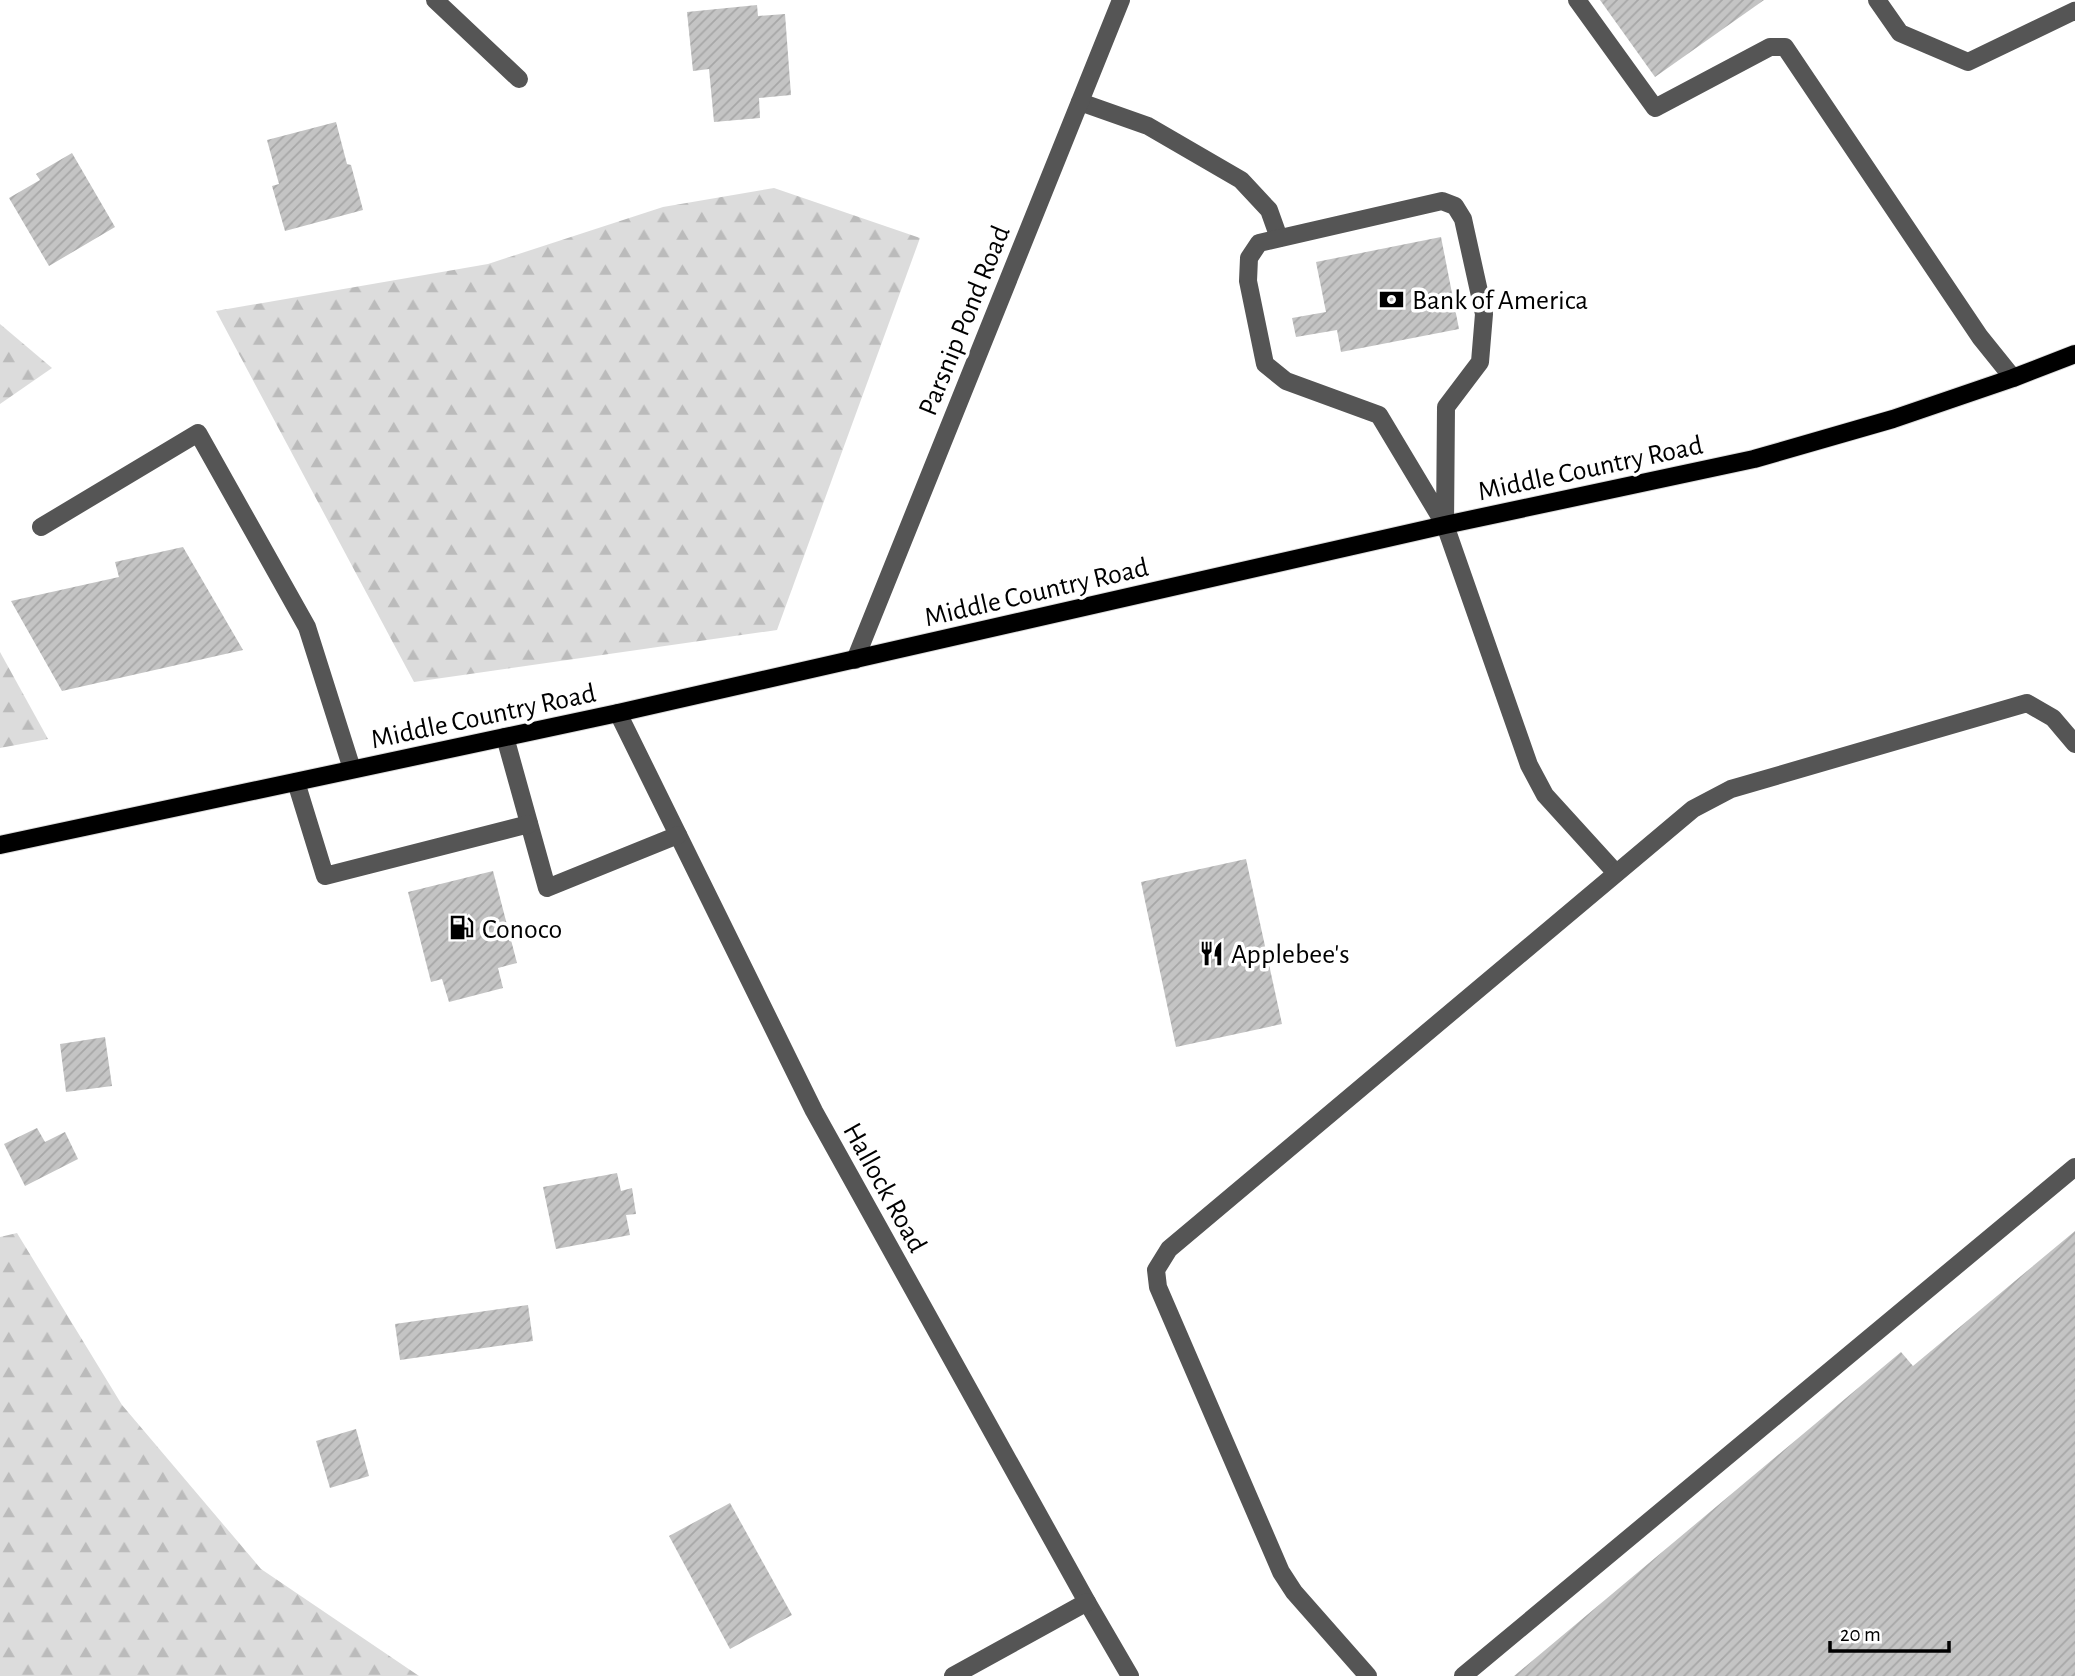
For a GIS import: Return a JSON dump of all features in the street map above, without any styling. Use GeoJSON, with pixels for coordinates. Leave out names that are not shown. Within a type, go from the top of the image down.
{"type":"FeatureCollection","features":[{"type":"Feature","properties":{"kind":"main road","name":"Middle Country Road"},"geometry":{"type":"LineString","coordinates":[[0,845],[618,713],[1445,525],[1754,459],[1894,419],[2075,354]]}},
{"type":"Feature","properties":{"kind":"street"},"geometry":{"type":"LineString","coordinates":[[435,0],[519,79]]}},
{"type":"Feature","properties":{"kind":"street","name":"Parsnip Pond Road"},"geometry":{"type":"LineString","coordinates":[[855,660],[1121,0]]}},
{"type":"Feature","properties":{"kind":"street"},"geometry":{"type":"LineString","coordinates":[[1577,0],[1655,108],[1770,47],[1785,47],[1980,337],[2013,378]]}},
{"type":"Feature","properties":{"kind":"street"},"geometry":{"type":"LineString","coordinates":[[1877,0],[1900,33],[1968,62],[2075,12]]}},
{"type":"Feature","properties":{"kind":"street"},"geometry":{"type":"LineString","coordinates":[[1080,102],[1148,126],[1241,180],[1269,210],[1279,238]]}},
{"type":"Feature","properties":{"kind":"street"},"geometry":{"type":"LineString","coordinates":[[1445,525],[1446,407],[1480,362],[1484,314],[1463,219],[1455,206],[1442,201],[1259,243],[1249,258],[1248,281],[1265,364],[1286,381],[1379,415],[1445,525],[1529,765],[1545,794],[1616,873]]}},
{"type":"Feature","properties":{"kind":"street"},"geometry":{"type":"LineString","coordinates":[[41,527],[198,433],[307,627],[352,769]]}},
{"type":"Feature","properties":{"kind":"street"},"geometry":{"type":"LineString","coordinates":[[1368,1676],[1294,1592],[1281,1572],[1158,1287],[1156,1270],[1169,1249],[1693,809],[1731,789],[2027,704],[2053,718],[2075,744]]}},
{"type":"Feature","properties":{"kind":"street","name":"Hallock Road"},"geometry":{"type":"LineString","coordinates":[[618,713],[814,1111],[1130,1676]]}},
{"type":"Feature","properties":{"kind":"street"},"geometry":{"type":"LineString","coordinates":[[505,737],[547,888],[678,835]]}},
{"type":"Feature","properties":{"kind":"street"},"geometry":{"type":"LineString","coordinates":[[296,782],[325,877],[529,824]]}},
{"type":"Feature","properties":{"kind":"street"},"geometry":{"type":"LineString","coordinates":[[1463,1676],[2075,1167]]}},
{"type":"Feature","properties":{"kind":"street"},"geometry":{"type":"LineString","coordinates":[[953,1676],[1087,1602]]}},
{"type":"Feature","properties":{"kind":"green space"},"geometry":{"type":"Polygon","coordinates":[[[774,188],[920,238],[777,630],[414,682],[216,311],[488,264],[663,207],[774,188]]]}},
{"type":"Feature","properties":{"kind":"green space"},"geometry":{"type":"Polygon","coordinates":[[[0,324],[52,368],[0,404],[0,324]]]}},
{"type":"Feature","properties":{"kind":"green space"},"geometry":{"type":"Polygon","coordinates":[[[0,652],[48,739],[0,748],[0,652]]]}},
{"type":"Feature","properties":{"kind":"green space"},"geometry":{"type":"Polygon","coordinates":[[[17,1233],[122,1405],[261,1569],[419,1676],[0,1676],[0,1237],[17,1233]]]}},
{"type":"Feature","properties":{"kind":"building"},"geometry":{"type":"Polygon","coordinates":[[[1600,0],[1764,0],[1655,77],[1600,0]]]}},
{"type":"Feature","properties":{"kind":"building"},"geometry":{"type":"Polygon","coordinates":[[[757,5],[758,16],[785,14],[791,95],[759,98],[760,118],[714,122],[709,69],[693,71],[687,12],[757,5]]]}},
{"type":"Feature","properties":{"kind":"building"},"geometry":{"type":"Polygon","coordinates":[[[336,122],[363,210],[285,231],[272,186],[279,184],[267,140],[336,122]]]}},
{"type":"Feature","properties":{"kind":"building"},"geometry":{"type":"Polygon","coordinates":[[[72,153],[115,227],[49,266],[9,198],[40,180],[36,174],[72,153]]]}},
{"type":"Feature","properties":{"kind":"building"},"geometry":{"type":"Polygon","coordinates":[[[1441,237],[1459,329],[1341,352],[1337,330],[1296,337],[1292,318],[1326,312],[1316,262],[1441,237]]]}},
{"type":"Feature","properties":{"kind":"building"},"geometry":{"type":"Polygon","coordinates":[[[183,547],[243,650],[62,691],[11,601],[119,577],[115,562],[183,547]]]}},
{"type":"Feature","properties":{"kind":"building","name":"Applebee's"},"geometry":{"type":"Polygon","coordinates":[[[1246,859],[1282,1024],[1176,1047],[1141,882],[1246,859]]]}},
{"type":"Feature","properties":{"kind":"building","name":"Conoco"},"geometry":{"type":"Polygon","coordinates":[[[493,871],[517,963],[498,968],[503,988],[449,1002],[442,979],[431,982],[408,892],[493,871]]]}},
{"type":"Feature","properties":{"kind":"building"},"geometry":{"type":"Polygon","coordinates":[[[105,1037],[112,1086],[66,1092],[60,1044],[105,1037]]]}},
{"type":"Feature","properties":{"kind":"building"},"geometry":{"type":"Polygon","coordinates":[[[37,1128],[45,1142],[65,1132],[78,1159],[25,1186],[4,1144],[37,1128]]]}},
{"type":"Feature","properties":{"kind":"building"},"geometry":{"type":"Polygon","coordinates":[[[617,1173],[621,1191],[632,1188],[636,1214],[626,1215],[630,1235],[556,1249],[543,1187],[617,1173]]]}},
{"type":"Feature","properties":{"kind":"building"},"geometry":{"type":"Polygon","coordinates":[[[2075,1231],[2075,1676],[1514,1676],[1901,1352],[1913,1366],[2075,1231]]]}},
{"type":"Feature","properties":{"kind":"building"},"geometry":{"type":"Polygon","coordinates":[[[528,1305],[533,1341],[400,1360],[395,1324],[528,1305]]]}},
{"type":"Feature","properties":{"kind":"building"},"geometry":{"type":"Polygon","coordinates":[[[356,1429],[369,1476],[330,1488],[316,1441],[356,1429]]]}},
{"type":"Feature","properties":{"kind":"building"},"geometry":{"type":"Polygon","coordinates":[[[730,1503],[792,1615],[730,1649],[669,1536],[730,1503]]]}},
{"type":"Feature","properties":{"kind":"place","name":"Bank of America"},"geometry":{"type":"Point","coordinates":[1392,299]}},
{"type":"Feature","properties":{"kind":"place","name":"Conoco"},"geometry":{"type":"Point","coordinates":[462,928]}},
{"type":"Feature","properties":{"kind":"place","name":"Applebee's"},"geometry":{"type":"Point","coordinates":[1211,953]}}]}
